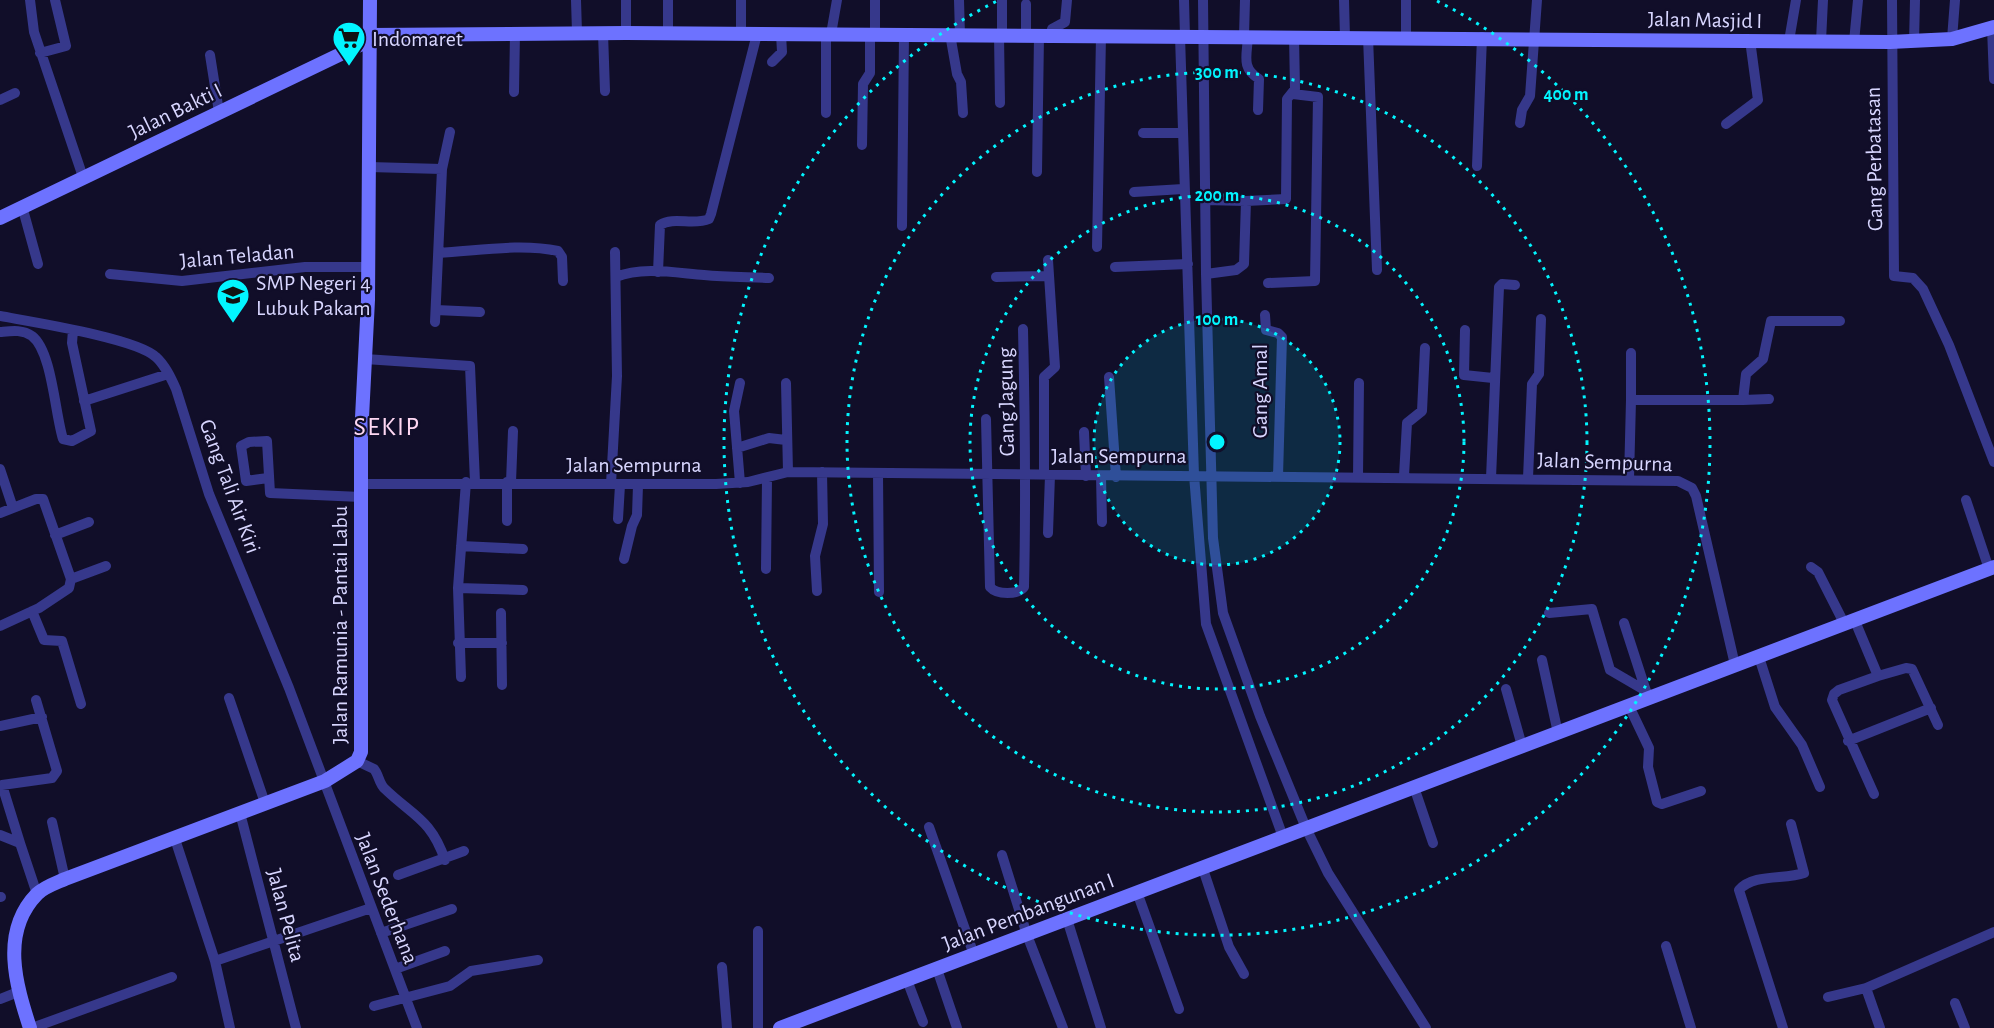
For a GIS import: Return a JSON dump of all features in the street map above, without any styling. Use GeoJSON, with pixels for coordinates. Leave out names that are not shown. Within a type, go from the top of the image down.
{"type":"FeatureCollection","features":[{"type":"Feature","properties":{"kind":"main road","name":"Jalan Ramunia - Pantai Labu"},"geometry":{"type":"LineString","coordinates":[[37,894],[66,879],[325,781],[357,761],[361,752],[361,437],[367,267],[370,0]]}},
{"type":"Feature","properties":{"kind":"main road","name":"Jalan Masjid I"},"geometry":{"type":"LineString","coordinates":[[369,38],[515,33],[668,33],[1482,37],[1914,42],[1952,39],[1993,27]]}},
{"type":"Feature","properties":{"kind":"main road","name":"Jalan Bakti I"},"geometry":{"type":"LineString","coordinates":[[0,218],[369,38]]}},
{"type":"Feature","properties":{"kind":"main road","name":"Jalan Pembangunan I"},"geometry":{"type":"LineString","coordinates":[[780,1028],[1629,706],[1649,694],[1759,657],[1991,568]]}},
{"type":"Feature","properties":{"kind":"main road"},"geometry":{"type":"LineString","coordinates":[[31,1028],[18,992],[13,964],[17,930],[37,894]]}},
{"type":"Feature","properties":{"kind":"street"},"geometry":{"type":"LineString","coordinates":[[30,0],[31,20],[40,53],[83,177]]}},
{"type":"Feature","properties":{"kind":"street"},"geometry":{"type":"LineString","coordinates":[[40,53],[66,46],[55,0]]}},
{"type":"Feature","properties":{"kind":"street"},"geometry":{"type":"LineString","coordinates":[[576,0],[578,33]]}},
{"type":"Feature","properties":{"kind":"street"},"geometry":{"type":"LineString","coordinates":[[626,0],[626,33]]}},
{"type":"Feature","properties":{"kind":"street"},"geometry":{"type":"LineString","coordinates":[[668,0],[668,33]]}},
{"type":"Feature","properties":{"kind":"street"},"geometry":{"type":"LineString","coordinates":[[741,0],[741,34]]}},
{"type":"Feature","properties":{"kind":"street"},"geometry":{"type":"LineString","coordinates":[[826,113],[828,34],[837,0]]}},
{"type":"Feature","properties":{"kind":"street"},"geometry":{"type":"LineString","coordinates":[[862,145],[863,84],[870,73],[875,0]]}},
{"type":"Feature","properties":{"kind":"street"},"geometry":{"type":"LineString","coordinates":[[959,0],[955,34],[957,74],[961,82],[963,113]]}},
{"type":"Feature","properties":{"kind":"street"},"geometry":{"type":"LineString","coordinates":[[1000,103],[1002,0]]}},
{"type":"Feature","properties":{"kind":"street"},"geometry":{"type":"LineString","coordinates":[[1038,36],[1065,22],[1067,0]]}},
{"type":"Feature","properties":{"kind":"street"},"geometry":{"type":"LineString","coordinates":[[1184,0],[1191,36],[1205,200],[1206,274],[1199,322],[1206,624],[1295,832],[1328,873],[1426,1028]]}},
{"type":"Feature","properties":{"kind":"street"},"geometry":{"type":"LineString","coordinates":[[1203,0],[1191,36],[1182,133],[1188,264],[1199,322],[1202,476],[1223,614],[1260,716],[1295,832]]}},
{"type":"Feature","properties":{"kind":"street"},"geometry":{"type":"LineString","coordinates":[[1245,0],[1247,67],[1250,75],[1259,79],[1258,110]]}},
{"type":"Feature","properties":{"kind":"street"},"geometry":{"type":"LineString","coordinates":[[1344,0],[1345,37]]}},
{"type":"Feature","properties":{"kind":"street"},"geometry":{"type":"LineString","coordinates":[[1406,0],[1406,37]]}},
{"type":"Feature","properties":{"kind":"street"},"geometry":{"type":"LineString","coordinates":[[1520,123],[1522,110],[1530,96],[1537,0]]}},
{"type":"Feature","properties":{"kind":"street"},"geometry":{"type":"LineString","coordinates":[[1789,41],[1796,0]]}},
{"type":"Feature","properties":{"kind":"street"},"geometry":{"type":"LineString","coordinates":[[1821,41],[1823,0]]}},
{"type":"Feature","properties":{"kind":"street"},"geometry":{"type":"LineString","coordinates":[[1854,42],[1858,0]]}},
{"type":"Feature","properties":{"kind":"street","name":"Gang Perbatasan"},"geometry":{"type":"LineString","coordinates":[[1892,0],[1890,42],[1894,276],[1913,278],[1923,289],[1949,345],[1994,462]]}},
{"type":"Feature","properties":{"kind":"street"},"geometry":{"type":"LineString","coordinates":[[1914,42],[1915,0]]}},
{"type":"Feature","properties":{"kind":"street"},"geometry":{"type":"LineString","coordinates":[[1952,39],[1955,0]]}},
{"type":"Feature","properties":{"kind":"street"},"geometry":{"type":"LineString","coordinates":[[1026,4],[1038,36],[1037,172]]}},
{"type":"Feature","properties":{"kind":"street"},"geometry":{"type":"LineString","coordinates":[[1993,27],[1994,79]]}},
{"type":"Feature","properties":{"kind":"street"},"geometry":{"type":"LineString","coordinates":[[514,92],[515,33]]}},
{"type":"Feature","properties":{"kind":"street"},"geometry":{"type":"LineString","coordinates":[[603,33],[605,91]]}},
{"type":"Feature","properties":{"kind":"street"},"geometry":{"type":"LineString","coordinates":[[658,272],[660,225],[669,221],[700,222],[709,219],[757,34]]}},
{"type":"Feature","properties":{"kind":"street"},"geometry":{"type":"LineString","coordinates":[[772,62],[782,52],[782,34]]}},
{"type":"Feature","properties":{"kind":"street"},"geometry":{"type":"LineString","coordinates":[[902,226],[904,34]]}},
{"type":"Feature","properties":{"kind":"street"},"geometry":{"type":"LineString","coordinates":[[1097,247],[1101,36]]}},
{"type":"Feature","properties":{"kind":"street"},"geometry":{"type":"LineString","coordinates":[[1293,94],[1294,36]]}},
{"type":"Feature","properties":{"kind":"street"},"geometry":{"type":"LineString","coordinates":[[1368,37],[1377,270]]}},
{"type":"Feature","properties":{"kind":"street"},"geometry":{"type":"LineString","coordinates":[[1477,166],[1482,37]]}},
{"type":"Feature","properties":{"kind":"street"},"geometry":{"type":"LineString","coordinates":[[1726,124],[1758,100],[1750,40]]}},
{"type":"Feature","properties":{"kind":"street"},"geometry":{"type":"LineString","coordinates":[[210,55],[219,112]]}},
{"type":"Feature","properties":{"kind":"street"},"geometry":{"type":"LineString","coordinates":[[0,100],[15,93]]}},
{"type":"Feature","properties":{"kind":"street"},"geometry":{"type":"LineString","coordinates":[[1205,200],[1286,199],[1287,99],[1293,94],[1318,97],[1315,281],[1268,283]]}},
{"type":"Feature","properties":{"kind":"street"},"geometry":{"type":"LineString","coordinates":[[435,322],[442,169],[450,132]]}},
{"type":"Feature","properties":{"kind":"street"},"geometry":{"type":"LineString","coordinates":[[1143,133],[1182,133]]}},
{"type":"Feature","properties":{"kind":"street"},"geometry":{"type":"LineString","coordinates":[[369,167],[442,169]]}},
{"type":"Feature","properties":{"kind":"street"},"geometry":{"type":"LineString","coordinates":[[1134,192],[1183,189]]}},
{"type":"Feature","properties":{"kind":"street"},"geometry":{"type":"LineString","coordinates":[[1206,274],[1236,270],[1244,264],[1246,201]]}},
{"type":"Feature","properties":{"kind":"street"},"geometry":{"type":"LineString","coordinates":[[22,206],[38,264]]}},
{"type":"Feature","properties":{"kind":"street"},"geometry":{"type":"LineString","coordinates":[[439,253],[471,253],[487,249],[558,251],[562,257],[563,280]]}},
{"type":"Feature","properties":{"kind":"street"},"geometry":{"type":"LineString","coordinates":[[615,252],[615,484],[618,519]]}},
{"type":"Feature","properties":{"kind":"street"},"geometry":{"type":"LineString","coordinates":[[1048,260],[1055,367],[1044,377],[1048,533]]}},
{"type":"Feature","properties":{"kind":"street"},"geometry":{"type":"LineString","coordinates":[[1115,267],[1188,264]]}},
{"type":"Feature","properties":{"kind":"street","name":"Jalan Teladan"},"geometry":{"type":"LineString","coordinates":[[110,274],[182,280],[305,267],[367,267]]}},
{"type":"Feature","properties":{"kind":"street"},"geometry":{"type":"LineString","coordinates":[[616,277],[658,272],[769,278]]}},
{"type":"Feature","properties":{"kind":"street"},"geometry":{"type":"LineString","coordinates":[[996,278],[1049,276]]}},
{"type":"Feature","properties":{"kind":"street"},"geometry":{"type":"LineString","coordinates":[[1491,478],[1493,378],[1499,287],[1502,284],[1515,285]]}},
{"type":"Feature","properties":{"kind":"street"},"geometry":{"type":"LineString","coordinates":[[436,310],[480,312]]}},
{"type":"Feature","properties":{"kind":"street","name":"Gang Amal"},"geometry":{"type":"LineString","coordinates":[[1265,315],[1266,330],[1278,333],[1282,338],[1278,476]]}},
{"type":"Feature","properties":{"kind":"street","name":"Gang Tali Air Kiri"},"geometry":{"type":"LineString","coordinates":[[0,316],[144,349],[156,357],[168,374],[176,389],[209,494],[325,781]]}},
{"type":"Feature","properties":{"kind":"street"},"geometry":{"type":"LineString","coordinates":[[1528,478],[1532,384],[1539,374],[1541,319]]}},
{"type":"Feature","properties":{"kind":"street"},"geometry":{"type":"LineString","coordinates":[[1743,399],[1746,374],[1763,359],[1771,321],[1840,321]]}},
{"type":"Feature","properties":{"kind":"street","name":"Gang Jagung"},"geometry":{"type":"LineString","coordinates":[[986,473],[990,587],[993,592],[999,593],[1021,591],[1024,587],[1026,475],[1023,329]]}},
{"type":"Feature","properties":{"kind":"street"},"geometry":{"type":"LineString","coordinates":[[1465,330],[1464,375],[1493,378]]}},
{"type":"Feature","properties":{"kind":"street"},"geometry":{"type":"LineString","coordinates":[[0,332],[25,332],[35,339],[44,353],[57,420],[63,439],[68,441],[91,431],[73,333]]}},
{"type":"Feature","properties":{"kind":"street"},"geometry":{"type":"LineString","coordinates":[[1404,476],[1407,423],[1422,411],[1425,348]]}},
{"type":"Feature","properties":{"kind":"street"},"geometry":{"type":"LineString","coordinates":[[1629,479],[1631,353]]}},
{"type":"Feature","properties":{"kind":"street"},"geometry":{"type":"LineString","coordinates":[[365,359],[470,366],[471,482],[461,546],[458,588],[460,677]]}},
{"type":"Feature","properties":{"kind":"street"},"geometry":{"type":"LineString","coordinates":[[84,401],[168,374]]}},
{"type":"Feature","properties":{"kind":"street"},"geometry":{"type":"LineString","coordinates":[[1109,377],[1116,477]]}},
{"type":"Feature","properties":{"kind":"street"},"geometry":{"type":"LineString","coordinates":[[740,383],[734,411],[740,483]]}},
{"type":"Feature","properties":{"kind":"street"},"geometry":{"type":"LineString","coordinates":[[786,383],[788,472]]}},
{"type":"Feature","properties":{"kind":"street"},"geometry":{"type":"LineString","coordinates":[[1358,477],[1359,383]]}},
{"type":"Feature","properties":{"kind":"street"},"geometry":{"type":"LineString","coordinates":[[1630,400],[1769,399]]}},
{"type":"Feature","properties":{"kind":"street"},"geometry":{"type":"LineString","coordinates":[[986,419],[986,473]]}},
{"type":"Feature","properties":{"kind":"street"},"geometry":{"type":"LineString","coordinates":[[507,521],[513,431]]}},
{"type":"Feature","properties":{"kind":"street"},"geometry":{"type":"LineString","coordinates":[[1084,432],[1086,476]]}},
{"type":"Feature","properties":{"kind":"street"},"geometry":{"type":"LineString","coordinates":[[737,448],[763,439],[786,440]]}},
{"type":"Feature","properties":{"kind":"street"},"geometry":{"type":"LineString","coordinates":[[0,469],[13,508]]}},
{"type":"Feature","properties":{"kind":"street","name":"Jalan Sempurna"},"geometry":{"type":"LineString","coordinates":[[268,477],[269,492],[273,494],[471,482],[638,485],[740,483],[767,479],[788,472],[986,473],[1116,477],[1404,476],[1678,481],[1692,488],[1735,665]]}},
{"type":"Feature","properties":{"kind":"street"},"geometry":{"type":"LineString","coordinates":[[817,591],[816,547],[824,524],[822,472]]}},
{"type":"Feature","properties":{"kind":"street"},"geometry":{"type":"LineString","coordinates":[[878,473],[879,592]]}},
{"type":"Feature","properties":{"kind":"street"},"geometry":{"type":"LineString","coordinates":[[1101,476],[1102,522]]}},
{"type":"Feature","properties":{"kind":"street"},"geometry":{"type":"LineString","coordinates":[[766,569],[767,479]]}},
{"type":"Feature","properties":{"kind":"street"},"geometry":{"type":"LineString","coordinates":[[624,559],[632,526],[638,515],[638,485]]}},
{"type":"Feature","properties":{"kind":"street"},"geometry":{"type":"LineString","coordinates":[[0,513],[36,499],[43,499],[71,579],[69,588],[32,611],[0,626]]}},
{"type":"Feature","properties":{"kind":"street"},"geometry":{"type":"LineString","coordinates":[[1966,500],[1991,568]]}},
{"type":"Feature","properties":{"kind":"street"},"geometry":{"type":"LineString","coordinates":[[56,535],[89,522]]}},
{"type":"Feature","properties":{"kind":"street"},"geometry":{"type":"LineString","coordinates":[[461,546],[523,549]]}},
{"type":"Feature","properties":{"kind":"street"},"geometry":{"type":"LineString","coordinates":[[71,579],[106,566]]}},
{"type":"Feature","properties":{"kind":"street"},"geometry":{"type":"LineString","coordinates":[[1811,567],[1818,572],[1850,623],[1878,676]]}},
{"type":"Feature","properties":{"kind":"street"},"geometry":{"type":"LineString","coordinates":[[458,588],[523,590]]}},
{"type":"Feature","properties":{"kind":"street"},"geometry":{"type":"LineString","coordinates":[[1550,613],[1592,609],[1610,670],[1649,694]]}},
{"type":"Feature","properties":{"kind":"street"},"geometry":{"type":"LineString","coordinates":[[32,611],[44,640],[62,641],[81,704]]}},
{"type":"Feature","properties":{"kind":"street"},"geometry":{"type":"LineString","coordinates":[[501,613],[502,685]]}},
{"type":"Feature","properties":{"kind":"street"},"geometry":{"type":"LineString","coordinates":[[1624,623],[1649,694]]}},
{"type":"Feature","properties":{"kind":"street"},"geometry":{"type":"LineString","coordinates":[[458,643],[502,643]]}},
{"type":"Feature","properties":{"kind":"street"},"geometry":{"type":"LineString","coordinates":[[1759,657],[1775,707],[1802,745],[1820,787]]}},
{"type":"Feature","properties":{"kind":"street"},"geometry":{"type":"LineString","coordinates":[[1542,660],[1558,733]]}},
{"type":"Feature","properties":{"kind":"street"},"geometry":{"type":"LineString","coordinates":[[1874,794],[1848,741],[1834,706],[1833,694],[1878,676],[1906,668],[1912,669],[1938,725]]}},
{"type":"Feature","properties":{"kind":"street"},"geometry":{"type":"LineString","coordinates":[[1506,689],[1522,746]]}},
{"type":"Feature","properties":{"kind":"street"},"geometry":{"type":"LineString","coordinates":[[229,698],[265,803]]}},
{"type":"Feature","properties":{"kind":"street"},"geometry":{"type":"LineString","coordinates":[[36,700],[56,775],[52,778],[1,786],[37,894]]}},
{"type":"Feature","properties":{"kind":"street"},"geometry":{"type":"LineString","coordinates":[[1629,706],[1649,748],[1648,767],[1657,802],[1662,804],[1701,791]]}},
{"type":"Feature","properties":{"kind":"street"},"geometry":{"type":"LineString","coordinates":[[1848,741],[1930,708]]}},
{"type":"Feature","properties":{"kind":"street"},"geometry":{"type":"LineString","coordinates":[[0,726],[42,717]]}},
{"type":"Feature","properties":{"kind":"street"},"geometry":{"type":"LineString","coordinates":[[357,761],[374,769],[383,788],[419,816],[438,840],[444,860]]}},
{"type":"Feature","properties":{"kind":"street","name":"Jalan Sederhana"},"geometry":{"type":"LineString","coordinates":[[325,781],[417,1028]]}},
{"type":"Feature","properties":{"kind":"street"},"geometry":{"type":"LineString","coordinates":[[1414,787],[1433,843]]}},
{"type":"Feature","properties":{"kind":"street","name":"Jalan Pelita"},"geometry":{"type":"LineString","coordinates":[[240,813],[296,1028]]}},
{"type":"Feature","properties":{"kind":"street"},"geometry":{"type":"LineString","coordinates":[[52,822],[66,879]]}},
{"type":"Feature","properties":{"kind":"street"},"geometry":{"type":"LineString","coordinates":[[1783,1028],[1739,890],[1761,879],[1804,873],[1791,824]]}},
{"type":"Feature","properties":{"kind":"street"},"geometry":{"type":"LineString","coordinates":[[928,827],[974,955]]}},
{"type":"Feature","properties":{"kind":"street"},"geometry":{"type":"LineString","coordinates":[[0,835],[20,843]]}},
{"type":"Feature","properties":{"kind":"street"},"geometry":{"type":"LineString","coordinates":[[175,839],[215,961],[230,1028]]}},
{"type":"Feature","properties":{"kind":"street"},"geometry":{"type":"LineString","coordinates":[[398,875],[464,851]]}},
{"type":"Feature","properties":{"kind":"street"},"geometry":{"type":"LineString","coordinates":[[1002,855],[1027,935],[1063,1028]]}},
{"type":"Feature","properties":{"kind":"street"},"geometry":{"type":"LineString","coordinates":[[1203,869],[1229,948],[1244,974]]}},
{"type":"Feature","properties":{"kind":"street"},"geometry":{"type":"LineString","coordinates":[[1137,892],[1179,1009]]}},
{"type":"Feature","properties":{"kind":"street"},"geometry":{"type":"LineString","coordinates":[[215,961],[371,908]]}},
{"type":"Feature","properties":{"kind":"street"},"geometry":{"type":"LineString","coordinates":[[381,933],[452,909]]}},
{"type":"Feature","properties":{"kind":"street"},"geometry":{"type":"LineString","coordinates":[[1066,919],[1101,1028]]}},
{"type":"Feature","properties":{"kind":"street"},"geometry":{"type":"LineString","coordinates":[[758,931],[758,1028]]}},
{"type":"Feature","properties":{"kind":"street"},"geometry":{"type":"LineString","coordinates":[[1828,997],[1866,988],[1993,936]]}},
{"type":"Feature","properties":{"kind":"street"},"geometry":{"type":"LineString","coordinates":[[1665,946],[1691,1028]]}},
{"type":"Feature","properties":{"kind":"street"},"geometry":{"type":"LineString","coordinates":[[394,969],[445,951]]}},
{"type":"Feature","properties":{"kind":"street"},"geometry":{"type":"LineString","coordinates":[[374,1006],[450,986],[471,971],[538,960]]}},
{"type":"Feature","properties":{"kind":"street"},"geometry":{"type":"LineString","coordinates":[[722,967],[727,1028]]}},
{"type":"Feature","properties":{"kind":"street"},"geometry":{"type":"LineString","coordinates":[[937,969],[957,1028]]}},
{"type":"Feature","properties":{"kind":"street"},"geometry":{"type":"LineString","coordinates":[[31,1028],[172,977]]}},
{"type":"Feature","properties":{"kind":"street"},"geometry":{"type":"LineString","coordinates":[[907,980],[923,1022]]}},
{"type":"Feature","properties":{"kind":"street"},"geometry":{"type":"LineString","coordinates":[[1866,988],[1880,1028]]}},
{"type":"Feature","properties":{"kind":"street"},"geometry":{"type":"LineString","coordinates":[[0,999],[18,992]]}},
{"type":"Feature","properties":{"kind":"street"},"geometry":{"type":"LineString","coordinates":[[1955,1003],[1965,1028]]}},
{"type":"Feature","properties":{"kind":"place","name":"Indomaret"},"geometry":{"type":"Point","coordinates":[349,67]}},
{"type":"Feature","properties":{"kind":"place","name":"SMP Negeri 4 Lubuk Pakam"},"geometry":{"type":"Point","coordinates":[233,324]}},
{"type":"Feature","properties":{"kind":"district","name":"SEKIP"},"geometry":{"type":"Point","coordinates":[387,426]}}]}
